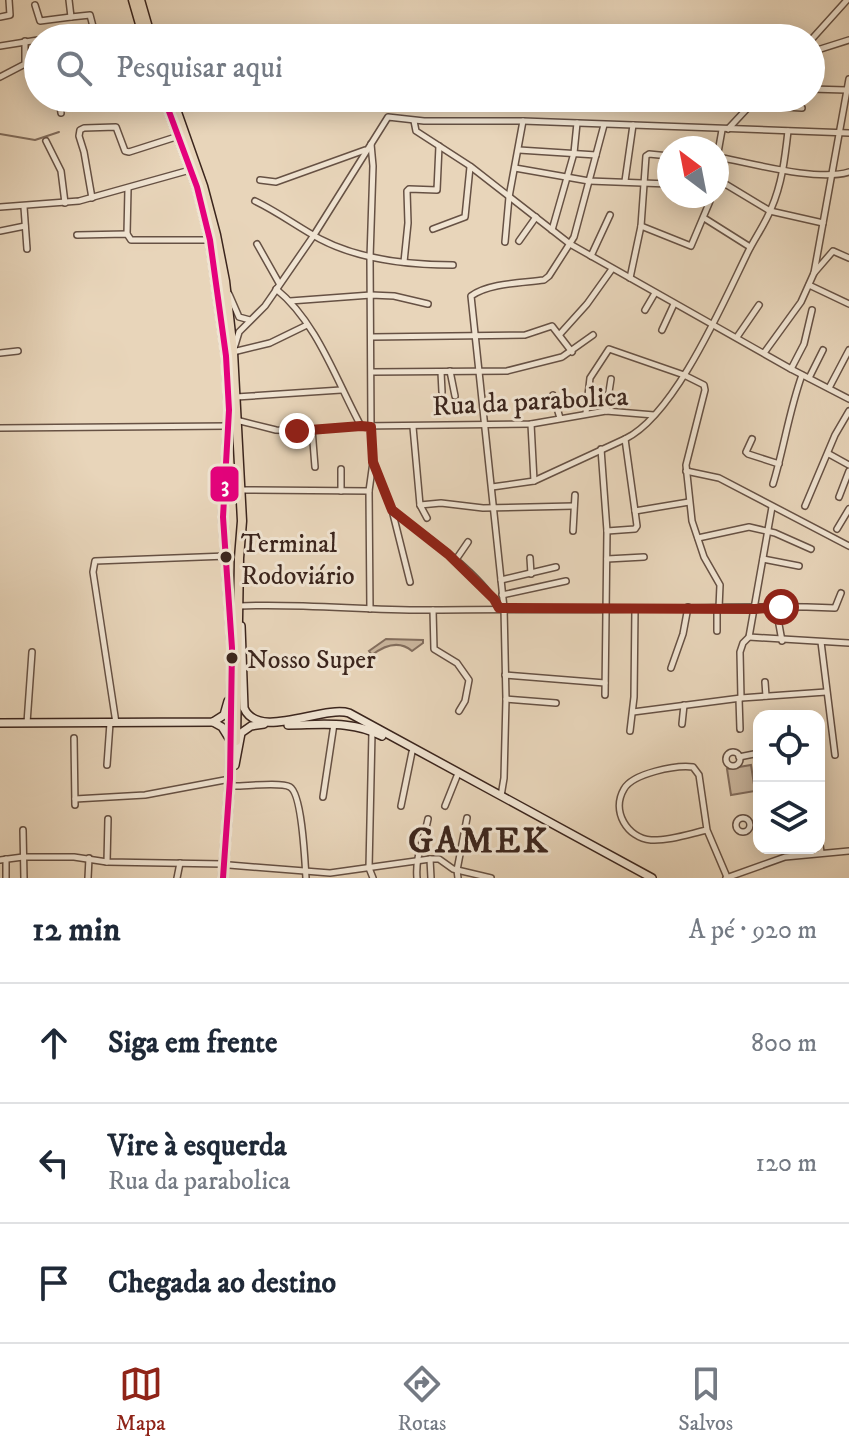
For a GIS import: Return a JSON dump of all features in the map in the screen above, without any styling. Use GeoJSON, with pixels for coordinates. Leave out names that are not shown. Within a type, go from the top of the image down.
{"type":"FeatureCollection","features":[{"type":"Feature","properties":{"kind":"main road"},"geometry":{"type":"LineString","coordinates":[[133,0],[140,24]]}},
{"type":"Feature","properties":{"kind":"main road"},"geometry":{"type":"LineString","coordinates":[[140,0],[147,24]]}},
{"type":"Feature","properties":{"kind":"main road"},"geometry":{"type":"LineString","coordinates":[[170,112],[191,170],[210,240],[241,493],[235,765]]}},
{"type":"Feature","properties":{"kind":"main road"},"geometry":{"type":"LineString","coordinates":[[177,112],[203,186],[225,281],[233,352],[235,397],[223,503],[232,611],[232,783],[226,878]]}},
{"type":"Feature","properties":{"kind":"main road"},"geometry":{"type":"LineString","coordinates":[[223,503],[234,505],[241,493]]}},
{"type":"Feature","properties":{"kind":"main road"},"geometry":{"type":"LineString","coordinates":[[224,526],[226,520],[233,516],[242,525]]}},
{"type":"Feature","properties":{"kind":"main road"},"geometry":{"type":"LineString","coordinates":[[238,588],[243,698],[248,716],[261,721],[294,720],[340,711],[358,717],[652,878]]}},
{"type":"Feature","properties":{"kind":"main road"},"geometry":{"type":"LineString","coordinates":[[213,722],[224,715],[232,684]]}},
{"type":"Feature","properties":{"kind":"main road"},"geometry":{"type":"LineString","coordinates":[[337,724],[333,717],[340,711]]}},
{"type":"Feature","properties":{"kind":"main road"},"geometry":{"type":"LineString","coordinates":[[0,723],[213,722],[222,727],[231,742]]}},
{"type":"Feature","properties":{"kind":"main road"},"geometry":{"type":"LineString","coordinates":[[232,783],[241,733],[251,726],[337,724],[372,731],[644,878]]}},
{"type":"Feature","properties":{"kind":"street"},"geometry":{"type":"LineString","coordinates":[[0,17],[10,15],[9,0]]}},
{"type":"Feature","properties":{"kind":"street"},"geometry":{"type":"LineString","coordinates":[[69,0],[71,17]]}},
{"type":"Feature","properties":{"kind":"street"},"geometry":{"type":"LineString","coordinates":[[825,24],[847,0]]}},
{"type":"Feature","properties":{"kind":"street"},"geometry":{"type":"LineString","coordinates":[[35,5],[40,21],[90,15],[93,24]]}},
{"type":"Feature","properties":{"kind":"street"},"geometry":{"type":"LineString","coordinates":[[825,48],[849,40]]}},
{"type":"Feature","properties":{"kind":"street"},"geometry":{"type":"LineString","coordinates":[[0,46],[24,41]]}},
{"type":"Feature","properties":{"kind":"street"},"geometry":{"type":"LineString","coordinates":[[0,77],[24,65]]}},
{"type":"Feature","properties":{"kind":"street"},"geometry":{"type":"LineString","coordinates":[[764,353],[788,322],[814,273],[849,79]]}},
{"type":"Feature","properties":{"kind":"street"},"geometry":{"type":"LineString","coordinates":[[825,89],[846,90]]}},
{"type":"Feature","properties":{"kind":"street"},"geometry":{"type":"LineString","coordinates":[[722,136],[724,130],[743,112]]}},
{"type":"Feature","properties":{"kind":"street"},"geometry":{"type":"LineString","coordinates":[[233,352],[239,332],[265,306],[388,117],[414,121],[523,121],[849,133]]}},
{"type":"Feature","properties":{"kind":"street"},"geometry":{"type":"LineString","coordinates":[[414,121],[416,131],[470,166],[570,244],[849,399]]}},
{"type":"Feature","properties":{"kind":"street"},"geometry":{"type":"LineString","coordinates":[[505,242],[509,197],[523,121]]}},
{"type":"Feature","properties":{"kind":"street"},"geometry":{"type":"LineString","coordinates":[[552,230],[574,153],[577,123]]}},
{"type":"Feature","properties":{"kind":"street"},"geometry":{"type":"LineString","coordinates":[[501,796],[506,699],[502,595],[473,293],[544,280],[549,276],[570,244],[604,124]]}},
{"type":"Feature","properties":{"kind":"street"},"geometry":{"type":"LineString","coordinates":[[625,181],[633,125]]}},
{"type":"Feature","properties":{"kind":"street"},"geometry":{"type":"LineString","coordinates":[[92,198],[80,130],[116,127],[125,151],[129,152],[180,136]]}},
{"type":"Feature","properties":{"kind":"street","name":"Rua da parabolica"},"geometry":{"type":"LineString","coordinates":[[0,428],[232,423],[284,431],[361,426],[531,424],[606,411],[655,416],[684,375],[770,211],[783,169],[788,131]]}},
{"type":"Feature","properties":{"kind":"street"},"geometry":{"type":"LineString","coordinates":[[46,141],[61,171],[65,203]]}},
{"type":"Feature","properties":{"kind":"street"},"geometry":{"type":"LineString","coordinates":[[370,143],[373,166],[370,610]]}},
{"type":"Feature","properties":{"kind":"street"},"geometry":{"type":"LineString","coordinates":[[404,262],[407,191],[437,190],[439,145]]}},
{"type":"Feature","properties":{"kind":"street"},"geometry":{"type":"LineString","coordinates":[[260,180],[276,182],[366,150]]}},
{"type":"Feature","properties":{"kind":"street"},"geometry":{"type":"LineString","coordinates":[[519,150],[596,155]]}},
{"type":"Feature","properties":{"kind":"street"},"geometry":{"type":"LineString","coordinates":[[630,278],[641,226],[647,154],[657,155]]}},
{"type":"Feature","properties":{"kind":"street"},"geometry":{"type":"LineString","coordinates":[[729,160],[832,175],[849,172]]}},
{"type":"Feature","properties":{"kind":"street"},"geometry":{"type":"LineString","coordinates":[[433,229],[465,217],[470,166]]}},
{"type":"Feature","properties":{"kind":"street"},"geometry":{"type":"LineString","coordinates":[[515,168],[589,181],[657,183]]}},
{"type":"Feature","properties":{"kind":"street"},"geometry":{"type":"LineString","coordinates":[[0,207],[92,198],[191,170]]}},
{"type":"Feature","properties":{"kind":"street"},"geometry":{"type":"LineString","coordinates":[[729,186],[770,211],[823,223]]}},
{"type":"Feature","properties":{"kind":"street"},"geometry":{"type":"LineString","coordinates":[[128,189],[127,234],[131,240],[210,240]]}},
{"type":"Feature","properties":{"kind":"street"},"geometry":{"type":"LineString","coordinates":[[255,201],[314,235],[370,258],[453,265]]}},
{"type":"Feature","properties":{"kind":"street"},"geometry":{"type":"LineString","coordinates":[[24,207],[27,249]]}},
{"type":"Feature","properties":{"kind":"street"},"geometry":{"type":"LineString","coordinates":[[641,226],[691,246],[708,208]]}},
{"type":"Feature","properties":{"kind":"street"},"geometry":{"type":"LineString","coordinates":[[591,256],[610,215]]}},
{"type":"Feature","properties":{"kind":"street"},"geometry":{"type":"LineString","coordinates":[[519,241],[536,217]]}},
{"type":"Feature","properties":{"kind":"street"},"geometry":{"type":"LineString","coordinates":[[704,218],[750,247]]}},
{"type":"Feature","properties":{"kind":"street"},"geometry":{"type":"LineString","coordinates":[[0,231],[25,226]]}},
{"type":"Feature","properties":{"kind":"street"},"geometry":{"type":"LineString","coordinates":[[77,235],[127,234]]}},
{"type":"Feature","properties":{"kind":"street"},"geometry":{"type":"LineString","coordinates":[[257,244],[277,286],[307,325],[361,426]]}},
{"type":"Feature","properties":{"kind":"street"},"geometry":{"type":"LineString","coordinates":[[814,273],[833,251],[849,258]]}},
{"type":"Feature","properties":{"kind":"street"},"geometry":{"type":"LineString","coordinates":[[560,334],[612,269]]}},
{"type":"Feature","properties":{"kind":"street"},"geometry":{"type":"LineString","coordinates":[[225,281],[236,314],[243,320],[251,320]]}},
{"type":"Feature","properties":{"kind":"street"},"geometry":{"type":"LineString","coordinates":[[809,285],[849,304]]}},
{"type":"Feature","properties":{"kind":"street"},"geometry":{"type":"LineString","coordinates":[[645,310],[655,293]]}},
{"type":"Feature","properties":{"kind":"street"},"geometry":{"type":"LineString","coordinates":[[290,301],[371,295],[394,296],[428,304]]}},
{"type":"Feature","properties":{"kind":"street"},"geometry":{"type":"LineString","coordinates":[[662,330],[674,304]]}},
{"type":"Feature","properties":{"kind":"street"},"geometry":{"type":"LineString","coordinates":[[737,337],[759,305]]}},
{"type":"Feature","properties":{"kind":"street"},"geometry":{"type":"LineString","coordinates":[[791,369],[804,344],[812,310]]}},
{"type":"Feature","properties":{"kind":"street"},"geometry":{"type":"LineString","coordinates":[[233,352],[270,343],[307,325]]}},
{"type":"Feature","properties":{"kind":"street"},"geometry":{"type":"LineString","coordinates":[[372,337],[525,335],[552,326],[572,352]]}},
{"type":"Feature","properties":{"kind":"street"},"geometry":{"type":"LineString","coordinates":[[372,372],[507,371],[572,352],[593,335]]}},
{"type":"Feature","properties":{"kind":"street"},"geometry":{"type":"LineString","coordinates":[[586,413],[590,378],[609,349],[684,375],[705,387],[686,471],[689,502],[698,538],[720,585],[717,631]]}},
{"type":"Feature","properties":{"kind":"street"},"geometry":{"type":"LineString","coordinates":[[809,378],[823,350]]}},
{"type":"Feature","properties":{"kind":"street"},"geometry":{"type":"LineString","coordinates":[[829,388],[849,350]]}},
{"type":"Feature","properties":{"kind":"street"},"geometry":{"type":"LineString","coordinates":[[0,353],[18,351]]}},
{"type":"Feature","properties":{"kind":"street"},"geometry":{"type":"LineString","coordinates":[[450,371],[455,396]]}},
{"type":"Feature","properties":{"kind":"street"},"geometry":{"type":"LineString","coordinates":[[441,372],[442,392]]}},
{"type":"Feature","properties":{"kind":"street"},"geometry":{"type":"LineString","coordinates":[[773,484],[788,417],[802,375]]}},
{"type":"Feature","properties":{"kind":"street"},"geometry":{"type":"LineString","coordinates":[[606,411],[611,379]]}},
{"type":"Feature","properties":{"kind":"street"},"geometry":{"type":"LineString","coordinates":[[235,397],[341,390]]}},
{"type":"Feature","properties":{"kind":"street"},"geometry":{"type":"LineString","coordinates":[[553,395],[560,418]]}},
{"type":"Feature","properties":{"kind":"street"},"geometry":{"type":"LineString","coordinates":[[805,506],[835,435],[849,411]]}},
{"type":"Feature","properties":{"kind":"street"},"geometry":{"type":"LineString","coordinates":[[492,487],[534,481],[625,439],[655,416]]}},
{"type":"Feature","properties":{"kind":"street"},"geometry":{"type":"LineString","coordinates":[[531,424],[534,481]]}},
{"type":"Feature","properties":{"kind":"street"},"geometry":{"type":"LineString","coordinates":[[413,427],[420,505],[427,518]]}},
{"type":"Feature","properties":{"kind":"street"},"geometry":{"type":"LineString","coordinates":[[312,429],[315,467]]}},
{"type":"Feature","properties":{"kind":"street"},"geometry":{"type":"LineString","coordinates":[[607,531],[635,529],[637,526],[625,439]]}},
{"type":"Feature","properties":{"kind":"street"},"geometry":{"type":"LineString","coordinates":[[752,439],[746,452],[748,454],[779,464]]}},
{"type":"Feature","properties":{"kind":"street"},"geometry":{"type":"LineString","coordinates":[[601,449],[607,531],[605,695]]}},
{"type":"Feature","properties":{"kind":"street"},"geometry":{"type":"LineString","coordinates":[[829,454],[849,465]]}},
{"type":"Feature","properties":{"kind":"street"},"geometry":{"type":"LineString","coordinates":[[373,462],[392,510],[410,582]]}},
{"type":"Feature","properties":{"kind":"street"},"geometry":{"type":"LineString","coordinates":[[341,469],[341,491]]}},
{"type":"Feature","properties":{"kind":"street"},"geometry":{"type":"LineString","coordinates":[[686,471],[719,478],[849,546]]}},
{"type":"Feature","properties":{"kind":"street"},"geometry":{"type":"LineString","coordinates":[[839,497],[849,471]]}},
{"type":"Feature","properties":{"kind":"street"},"geometry":{"type":"LineString","coordinates":[[241,493],[369,491]]}},
{"type":"Feature","properties":{"kind":"street"},"geometry":{"type":"LineString","coordinates":[[573,531],[575,495]]}},
{"type":"Feature","properties":{"kind":"street"},"geometry":{"type":"LineString","coordinates":[[635,511],[689,502]]}},
{"type":"Feature","properties":{"kind":"street"},"geometry":{"type":"LineString","coordinates":[[420,505],[441,503],[493,508],[574,506]]}},
{"type":"Feature","properties":{"kind":"street"},"geometry":{"type":"LineString","coordinates":[[740,729],[740,652],[749,637],[772,507]]}},
{"type":"Feature","properties":{"kind":"street"},"geometry":{"type":"LineString","coordinates":[[837,529],[849,509]]}},
{"type":"Feature","properties":{"kind":"street"},"geometry":{"type":"LineString","coordinates":[[392,510],[455,561],[502,608]]}},
{"type":"Feature","properties":{"kind":"street"},"geometry":{"type":"LineString","coordinates":[[698,538],[749,527],[767,530],[811,549]]}},
{"type":"Feature","properties":{"kind":"street"},"geometry":{"type":"LineString","coordinates":[[455,561],[468,542]]}},
{"type":"Feature","properties":{"kind":"street"},"geometry":{"type":"LineString","coordinates":[[107,765],[113,723],[93,572],[95,561],[228,556]]}},
{"type":"Feature","properties":{"kind":"street"},"geometry":{"type":"LineString","coordinates":[[607,559],[644,557]]}},
{"type":"Feature","properties":{"kind":"street"},"geometry":{"type":"LineString","coordinates":[[530,558],[531,574]]}},
{"type":"Feature","properties":{"kind":"street"},"geometry":{"type":"LineString","coordinates":[[763,559],[799,566]]}},
{"type":"Feature","properties":{"kind":"street"},"geometry":{"type":"LineString","coordinates":[[501,580],[556,567]]}},
{"type":"Feature","properties":{"kind":"street"},"geometry":{"type":"LineString","coordinates":[[502,595],[566,581]]}},
{"type":"Feature","properties":{"kind":"street"},"geometry":{"type":"LineString","coordinates":[[240,606],[329,605],[370,610],[835,608],[841,593]]}},
{"type":"Feature","properties":{"kind":"street"},"geometry":{"type":"LineString","coordinates":[[671,668],[683,634],[688,607]]}},
{"type":"Feature","properties":{"kind":"street"},"geometry":{"type":"LineString","coordinates":[[776,608],[782,641]]}},
{"type":"Feature","properties":{"kind":"street"},"geometry":{"type":"LineString","coordinates":[[630,731],[635,609]]}},
{"type":"Feature","properties":{"kind":"street"},"geometry":{"type":"LineString","coordinates":[[433,610],[434,649],[457,663],[469,680],[465,701],[459,711]]}},
{"type":"Feature","properties":{"kind":"street"},"geometry":{"type":"LineString","coordinates":[[749,637],[849,643]]}},
{"type":"Feature","properties":{"kind":"street"},"geometry":{"type":"LineString","coordinates":[[821,642],[835,755]]}},
{"type":"Feature","properties":{"kind":"street"},"geometry":{"type":"LineString","coordinates":[[27,723],[32,652]]}},
{"type":"Feature","properties":{"kind":"street"},"geometry":{"type":"LineString","coordinates":[[505,675],[605,683]]}},
{"type":"Feature","properties":{"kind":"street"},"geometry":{"type":"LineString","coordinates":[[765,682],[766,696]]}},
{"type":"Feature","properties":{"kind":"street"},"geometry":{"type":"LineString","coordinates":[[633,712],[740,698],[826,692]]}},
{"type":"Feature","properties":{"kind":"street"},"geometry":{"type":"LineString","coordinates":[[506,699],[556,703]]}},
{"type":"Feature","properties":{"kind":"street"},"geometry":{"type":"LineString","coordinates":[[682,724],[684,705]]}},
{"type":"Feature","properties":{"kind":"street"},"geometry":{"type":"LineString","coordinates":[[323,797],[337,724]]}},
{"type":"Feature","properties":{"kind":"street"},"geometry":{"type":"LineString","coordinates":[[372,731],[369,868],[373,878]]}},
{"type":"Feature","properties":{"kind":"street"},"geometry":{"type":"LineString","coordinates":[[74,738],[75,802],[232,783],[287,786],[295,791],[299,804],[306,878]]}},
{"type":"Feature","properties":{"kind":"street"},"geometry":{"type":"LineString","coordinates":[[401,806],[412,752]]}},
{"type":"Feature","properties":{"kind":"street"},"geometry":{"type":"LineString","coordinates":[[739,757],[753,754]]}},
{"type":"Feature","properties":{"kind":"street"},"geometry":{"type":"LineString","coordinates":[[707,830],[657,840],[632,833],[621,817],[620,798],[624,788],[638,776],[693,767],[699,775],[707,830],[726,878],[785,857],[807,854]]}},
{"type":"Feature","properties":{"kind":"street"},"geometry":{"type":"LineString","coordinates":[[445,806],[457,776]]}},
{"type":"Feature","properties":{"kind":"street"},"geometry":{"type":"LineString","coordinates":[[458,878],[467,818]]}},
{"type":"Feature","properties":{"kind":"street"},"geometry":{"type":"LineString","coordinates":[[107,862],[108,819]]}},
{"type":"Feature","properties":{"kind":"street"},"geometry":{"type":"LineString","coordinates":[[417,878],[416,860],[428,819]]}},
{"type":"Feature","properties":{"kind":"street"},"geometry":{"type":"LineString","coordinates":[[23,830],[24,878]]}},
{"type":"Feature","properties":{"kind":"street"},"geometry":{"type":"LineString","coordinates":[[825,852],[849,851]]}},
{"type":"Feature","properties":{"kind":"street"},"geometry":{"type":"LineString","coordinates":[[6,878],[3,860],[23,857],[227,864],[305,869],[330,875],[439,859],[457,870],[491,878]]}},
{"type":"Feature","properties":{"kind":"street"},"geometry":{"type":"LineString","coordinates":[[88,878],[89,858]]}},
{"type":"Feature","properties":{"kind":"street"},"geometry":{"type":"LineString","coordinates":[[430,859],[431,878]]}},
{"type":"Feature","properties":{"kind":"street"},"geometry":{"type":"LineString","coordinates":[[177,878],[180,863]]}},
{"type":"Feature","properties":{"kind":"shaded area"},"geometry":{"type":"Polygon","coordinates":[[[386,639],[423,640],[423,643],[412,651],[392,645],[372,655],[369,651],[386,639]]]}},
{"type":"Feature","properties":{"kind":"shaded area"},"geometry":{"type":"Polygon","coordinates":[[[751,765],[753,791],[731,795],[727,769],[751,765]]]}},
{"type":"Feature","properties":{"kind":"waterway"},"geometry":{"type":"LineString","coordinates":[[0,134],[35,140],[59,132]]}},
{"type":"Feature","properties":{"kind":"transit line","name":"3"},"geometry":{"type":"LineString","coordinates":[[169,112],[197,187],[210,240],[226,356],[229,410],[223,517],[232,648],[230,779],[223,878]]}},
{"type":"Feature","properties":{"kind":"place","name":"Terminal Rodoviário"},"geometry":{"type":"Point","coordinates":[226,557]}},
{"type":"Feature","properties":{"kind":"place","name":"Nosso Super"},"geometry":{"type":"Point","coordinates":[232,658]}},
{"type":"Feature","properties":{"kind":"district","name":"GAMEK"},"geometry":{"type":"Point","coordinates":[479,839]}},
{"type":"Feature","properties":{"kind":"route"},"geometry":{"type":"LineString","coordinates":[[297,431],[371,427],[373,462],[392,510],[448,554],[494,599],[499,608],[781,607]]}}]}
